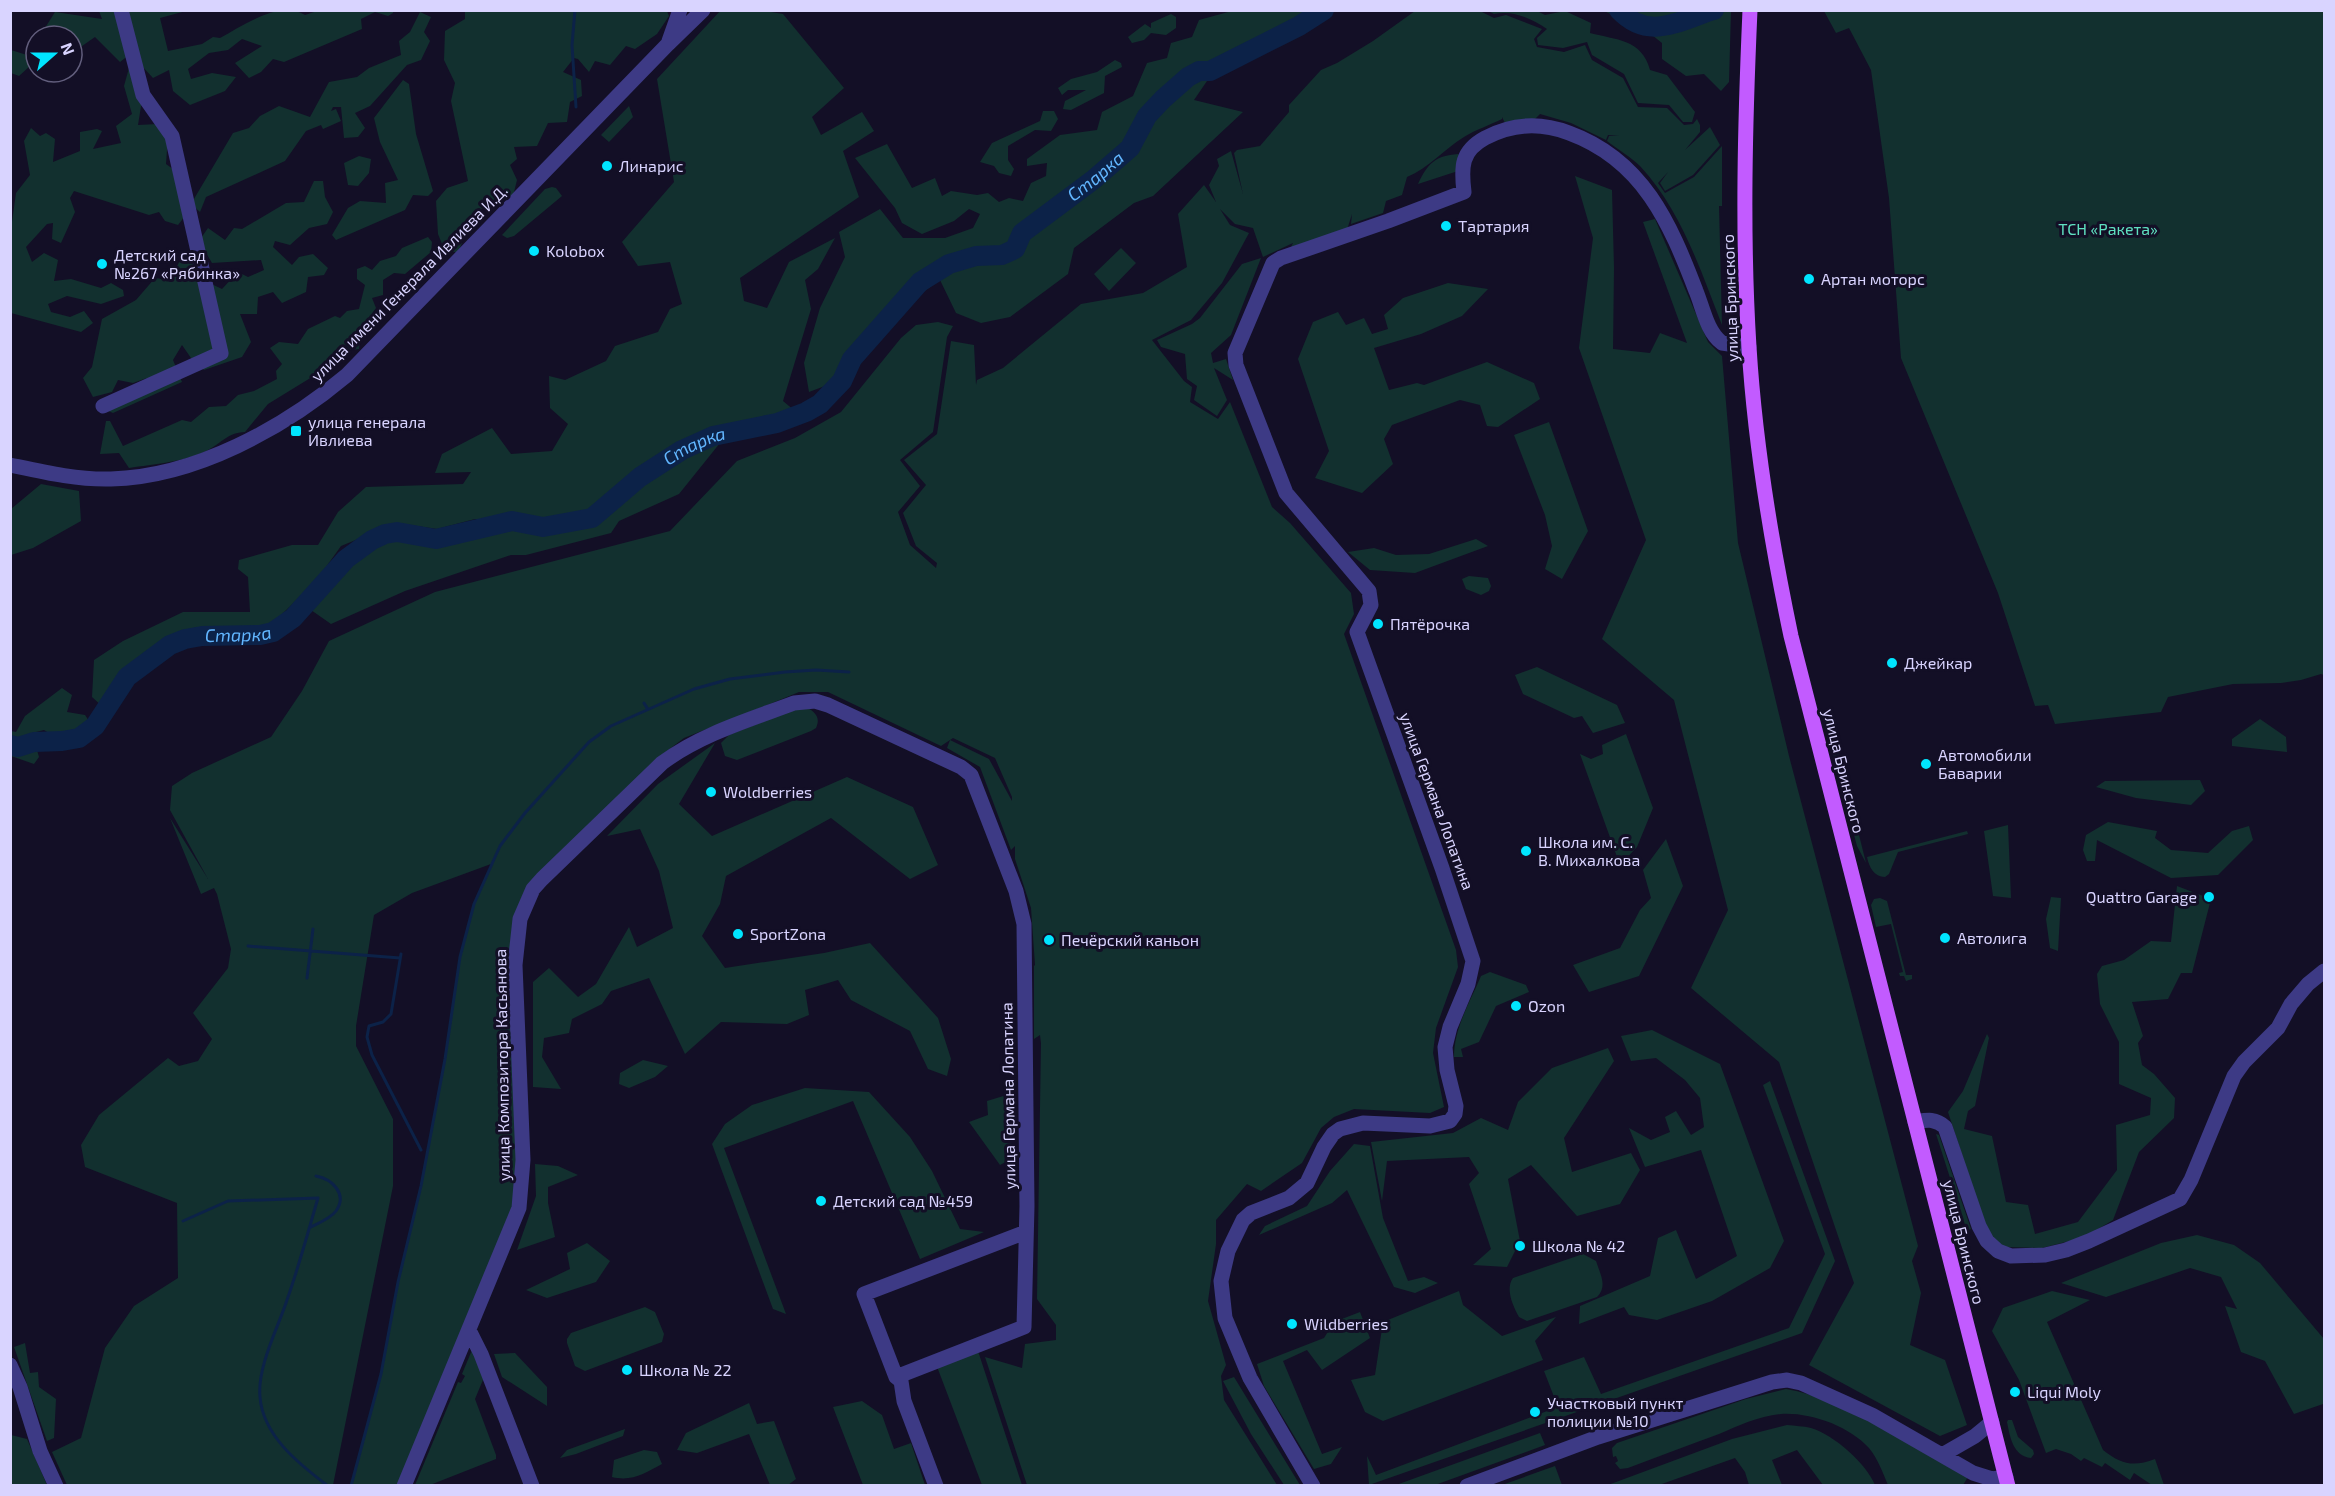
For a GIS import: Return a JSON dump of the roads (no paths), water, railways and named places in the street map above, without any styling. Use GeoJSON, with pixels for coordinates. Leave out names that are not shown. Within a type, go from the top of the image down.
{"type":"FeatureCollection","features":[{"type":"Feature","properties":{"kind":"main road","name":"улица Бринского"},"geometry":{"type":"LineString","coordinates":[[1750,10],[1745,219],[1749,347],[1758,447],[1775,562],[2007,1481]]}},
{"type":"Feature","properties":{"kind":"street"},"geometry":{"type":"LineString","coordinates":[[104,406],[220,353],[172,136],[143,95],[121,10]]}},
{"type":"Feature","properties":{"kind":"street"},"geometry":{"type":"LineString","coordinates":[[668,44],[680,10]]}},
{"type":"Feature","properties":{"kind":"street","name":"улица имени Генерала Ивлиева И.Д."},"geometry":{"type":"LineString","coordinates":[[10,465],[56,475],[87,478],[129,478],[150,475],[206,458],[290,418],[346,375],[703,10]]}},
{"type":"Feature","properties":{"kind":"street","name":"улица Германа Лопатина"},"geometry":{"type":"LineString","coordinates":[[1313,1485],[1250,1378],[1225,1318],[1221,1281],[1228,1251],[1243,1220],[1251,1213],[1289,1198],[1307,1183],[1324,1147],[1340,1128],[1363,1123],[1430,1126],[1450,1121],[1455,1114],[1456,1106],[1447,1070],[1446,1047],[1450,1027],[1468,984],[1473,961],[1357,632],[1371,604],[1369,591],[1286,493],[1234,358],[1273,263],[1281,258],[1464,192],[1461,166],[1467,154],[1486,137],[1514,127],[1543,125],[1577,135],[1609,155],[1632,174],[1662,212],[1715,335],[1722,343],[1749,347]]}},
{"type":"Feature","properties":{"kind":"street","name":"улица Германа Лопатина"},"geometry":{"type":"LineString","coordinates":[[804,701],[828,705],[961,767],[970,775],[1016,891],[1024,924],[1027,1206],[1024,1327],[896,1377]]}},
{"type":"Feature","properties":{"kind":"street","name":"улица Композитора Касьянова"},"geometry":{"type":"LineString","coordinates":[[404,1485],[519,1208],[523,1183],[515,965],[520,919],[530,896],[542,879],[673,754],[707,736],[804,701]]}},
{"type":"Feature","properties":{"kind":"street"},"geometry":{"type":"LineString","coordinates":[[1915,1122],[1928,1119],[1939,1122],[1945,1127],[1979,1226],[1987,1241],[1998,1251],[2011,1256],[2031,1256],[2066,1250],[2180,1200],[2191,1180],[2234,1076],[2244,1062],[2278,1028],[2291,1004],[2308,984],[2325,971]]}},
{"type":"Feature","properties":{"kind":"street"},"geometry":{"type":"LineString","coordinates":[[936,1485],[904,1401],[901,1381],[896,1377],[864,1294],[1026,1232]]}},
{"type":"Feature","properties":{"kind":"street"},"geometry":{"type":"LineString","coordinates":[[469,1330],[481,1354],[532,1485]]}},
{"type":"Feature","properties":{"kind":"street"},"geometry":{"type":"LineString","coordinates":[[10,1365],[20,1387],[40,1451],[56,1485]]}},
{"type":"Feature","properties":{"kind":"street"},"geometry":{"type":"LineString","coordinates":[[1467,1485],[1608,1433],[1762,1385],[1787,1380],[1801,1383],[1872,1415],[1983,1476],[2007,1481]]}},
{"type":"Feature","properties":{"kind":"street"},"geometry":{"type":"LineString","coordinates":[[1942,1455],[1975,1436],[1992,1422]]}},
{"type":"Feature","properties":{"kind":"waterway"},"geometry":{"type":"LineString","coordinates":[[575,10],[572,45],[576,107]]}},
{"type":"Feature","properties":{"kind":"waterway","name":"Старка"},"geometry":{"type":"LineString","coordinates":[[10,745],[18,747],[34,742],[79,738],[95,726],[127,677],[170,645],[202,636],[260,635],[273,632],[293,618],[346,559],[372,540],[385,534],[397,532],[436,539],[512,521],[543,527],[592,518],[640,477],[682,450],[713,436],[777,423],[806,412],[820,404],[842,381],[852,359],[920,282],[949,264],[976,256],[1002,255],[1015,249],[1022,233],[1093,180],[1130,148],[1147,116],[1188,77],[1199,71],[1210,71],[1299,26],[1324,10]]}},
{"type":"Feature","properties":{"kind":"waterway","name":"Старка"},"geometry":{"type":"LineString","coordinates":[[1619,10],[1630,20],[1653,27],[1677,23],[1714,10]]}},
{"type":"Feature","properties":{"kind":"waterway"},"geometry":{"type":"LineString","coordinates":[[351,1486],[381,1374],[398,1282],[421,1186],[445,1059],[460,957],[474,904],[500,846],[525,813],[589,742],[611,726],[694,689],[730,679],[816,670],[849,672]]}},
{"type":"Feature","properties":{"kind":"waterway"},"geometry":{"type":"LineString","coordinates":[[644,703],[647,708]]}},
{"type":"Feature","properties":{"kind":"waterway"},"geometry":{"type":"LineString","coordinates":[[307,978],[313,929]]}},
{"type":"Feature","properties":{"kind":"waterway"},"geometry":{"type":"LineString","coordinates":[[248,946],[400,958]]}},
{"type":"Feature","properties":{"kind":"waterway"},"geometry":{"type":"LineString","coordinates":[[401,954],[391,1014],[383,1022],[369,1026],[367,1037],[372,1055],[421,1150]]}},
{"type":"Feature","properties":{"kind":"waterway"},"geometry":{"type":"LineString","coordinates":[[311,1227],[334,1214],[340,1199],[333,1184],[316,1176]]}},
{"type":"Feature","properties":{"kind":"waterway"},"geometry":{"type":"LineString","coordinates":[[183,1221],[228,1201],[318,1198],[291,1287],[265,1361],[260,1397],[268,1424],[284,1448],[328,1486]]}},
{"type":"Feature","properties":{"kind":"place","name":"Линарис"},"geometry":{"type":"Point","coordinates":[607,166]}},
{"type":"Feature","properties":{"kind":"place","name":"Тартария"},"geometry":{"type":"Point","coordinates":[1446,226]}},
{"type":"Feature","properties":{"kind":"place","name":"Kolobox"},"geometry":{"type":"Point","coordinates":[534,251]}},
{"type":"Feature","properties":{"kind":"place","name":"Детский сад №267 «Рябинка»"},"geometry":{"type":"Point","coordinates":[102,264]}},
{"type":"Feature","properties":{"kind":"place","name":"Артан моторс"},"geometry":{"type":"Point","coordinates":[1809,279]}},
{"type":"Feature","properties":{"kind":"place","name":"улица генерала Ивлиева"},"geometry":{"type":"Point","coordinates":[296,431]}},
{"type":"Feature","properties":{"kind":"place","name":"Пятёрочка"},"geometry":{"type":"Point","coordinates":[1378,624]}},
{"type":"Feature","properties":{"kind":"place","name":"Джейкар"},"geometry":{"type":"Point","coordinates":[1892,663]}},
{"type":"Feature","properties":{"kind":"place","name":"Автомобили Баварии"},"geometry":{"type":"Point","coordinates":[1926,764]}},
{"type":"Feature","properties":{"kind":"place","name":"Woldberries"},"geometry":{"type":"Point","coordinates":[711,792]}},
{"type":"Feature","properties":{"kind":"place","name":"Школа им. С. В. Михалкова"},"geometry":{"type":"Point","coordinates":[1526,851]}},
{"type":"Feature","properties":{"kind":"place","name":"Quattro Garage"},"geometry":{"type":"Point","coordinates":[2209,897]}},
{"type":"Feature","properties":{"kind":"place","name":"SportZona"},"geometry":{"type":"Point","coordinates":[738,934]}},
{"type":"Feature","properties":{"kind":"place","name":"Автолига"},"geometry":{"type":"Point","coordinates":[1945,938]}},
{"type":"Feature","properties":{"kind":"place","name":"Печёрский каньон"},"geometry":{"type":"Point","coordinates":[1049,940]}},
{"type":"Feature","properties":{"kind":"place","name":"Ozon"},"geometry":{"type":"Point","coordinates":[1516,1006]}},
{"type":"Feature","properties":{"kind":"place","name":"Детский сад №459"},"geometry":{"type":"Point","coordinates":[821,1201]}},
{"type":"Feature","properties":{"kind":"place","name":"Школа № 42"},"geometry":{"type":"Point","coordinates":[1520,1246]}},
{"type":"Feature","properties":{"kind":"place","name":"Wildberries"},"geometry":{"type":"Point","coordinates":[1292,1324]}},
{"type":"Feature","properties":{"kind":"place","name":"Школа № 22"},"geometry":{"type":"Point","coordinates":[627,1370]}},
{"type":"Feature","properties":{"kind":"place","name":"Liqui Moly"},"geometry":{"type":"Point","coordinates":[2015,1392]}},
{"type":"Feature","properties":{"kind":"place","name":"Участковый пункт полиции №10"},"geometry":{"type":"Point","coordinates":[1535,1412]}},
{"type":"Feature","properties":{"kind":"park label","name":"ТСН «Ракета»"},"geometry":{"type":"Point","coordinates":[2108,229]}}]}
